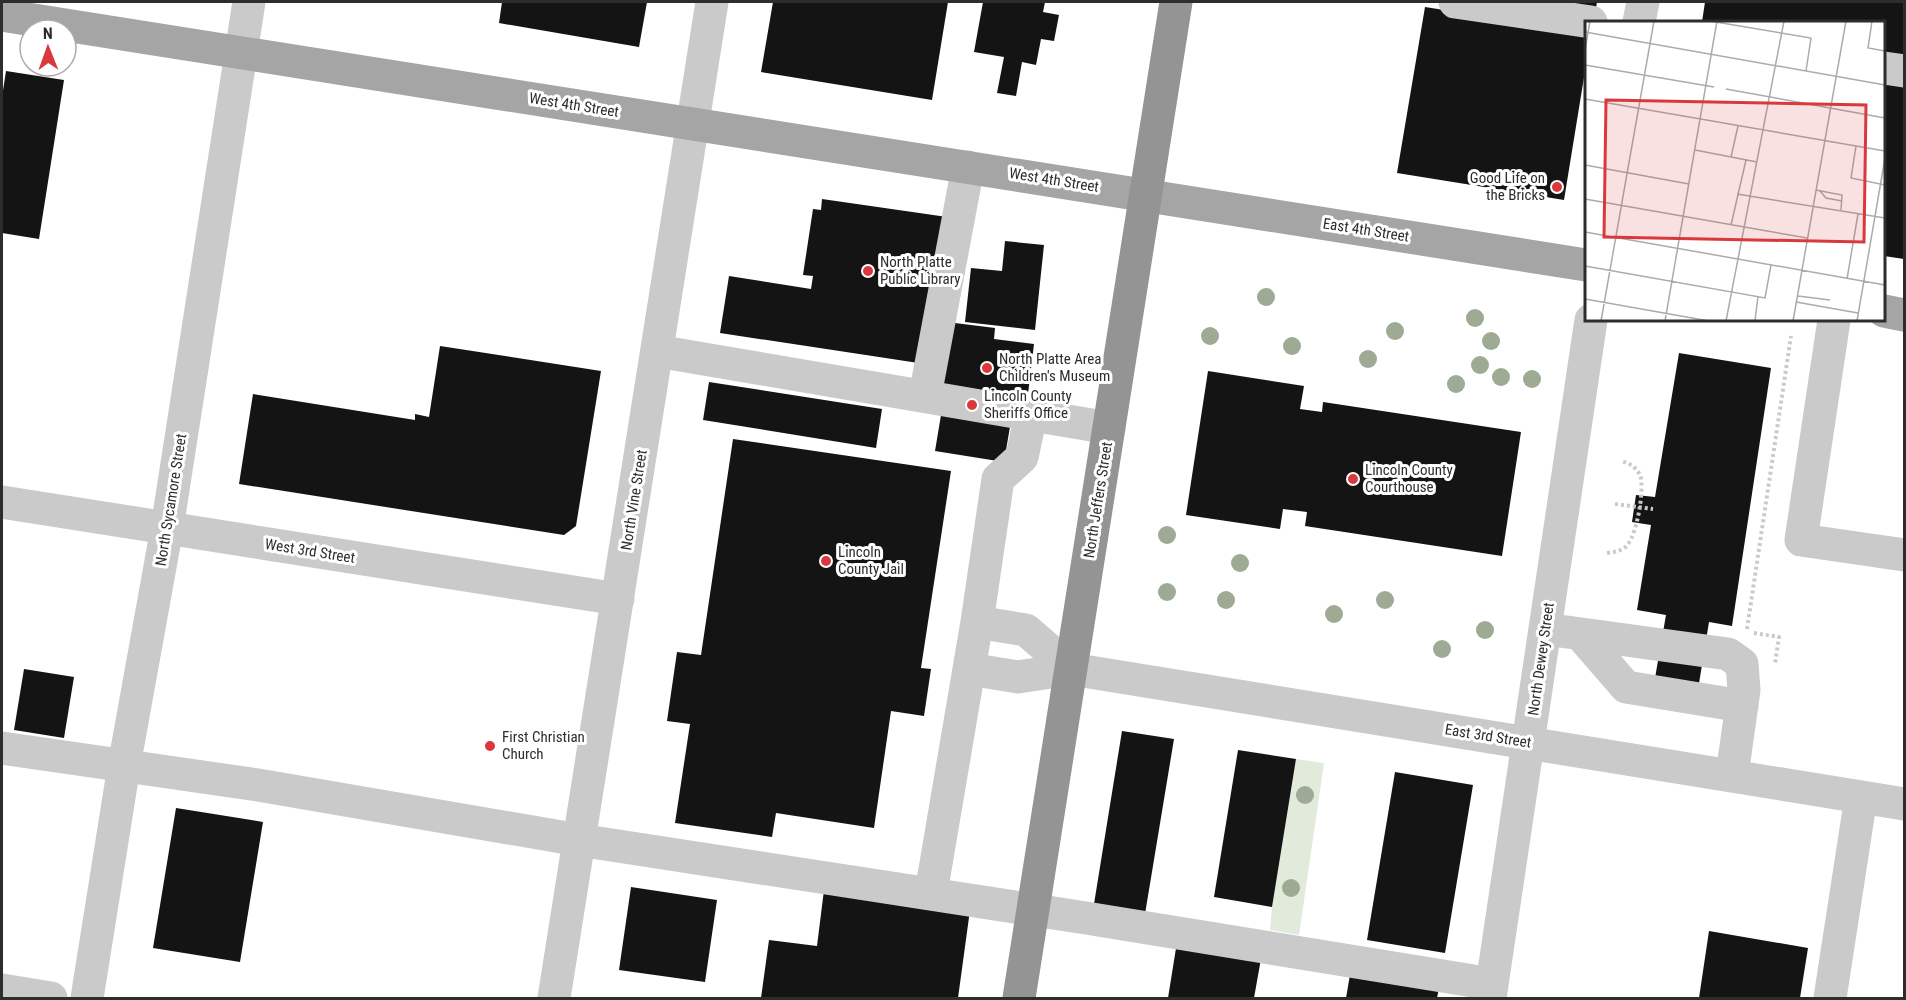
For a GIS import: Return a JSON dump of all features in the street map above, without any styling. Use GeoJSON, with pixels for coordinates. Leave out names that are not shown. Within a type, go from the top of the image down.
{"type":"FeatureCollection","features":[{"type":"Feature","properties":{"kind":"highway","name":"North Jeffers Street"},"geometry":{"type":"LineString","coordinates":[[1019,999],[1176,2]]}},
{"type":"Feature","properties":{"kind":"main road","name":"West 4th Street"},"geometry":{"type":"LineString","coordinates":[[2,15],[1146,194]]}},
{"type":"Feature","properties":{"kind":"main road","name":"East 4th Street"},"geometry":{"type":"LineString","coordinates":[[1146,194],[1585,265]]}},
{"type":"Feature","properties":{"kind":"main road"},"geometry":{"type":"LineString","coordinates":[[1885,311],[1905,315]]}},
{"type":"Feature","properties":{"kind":"street","name":"North Sycamore Street"},"geometry":{"type":"LineString","coordinates":[[87,999],[124,766],[167,528],[249,2]]}},
{"type":"Feature","properties":{"kind":"street","name":"North Vine Street"},"geometry":{"type":"LineString","coordinates":[[554,999],[712,2]]}},
{"type":"Feature","properties":{"kind":"street"},"geometry":{"type":"LineString","coordinates":[[1455,2],[1585,21]]}},
{"type":"Feature","properties":{"kind":"street"},"geometry":{"type":"LineString","coordinates":[[1639,21],[1643,2]]}},
{"type":"Feature","properties":{"kind":"street"},"geometry":{"type":"LineString","coordinates":[[1885,68],[1905,71]]}},
{"type":"Feature","properties":{"kind":"street"},"geometry":{"type":"LineString","coordinates":[[925,396],[968,167]]}},
{"type":"Feature","properties":{"kind":"street","name":"North Dewey Street"},"geometry":{"type":"LineString","coordinates":[[1491,991],[1591,321]]}},
{"type":"Feature","properties":{"kind":"street"},"geometry":{"type":"LineString","coordinates":[[1834,321],[1801,540],[1905,555]]}},
{"type":"Feature","properties":{"kind":"street"},"geometry":{"type":"LineString","coordinates":[[657,351],[1109,428]]}},
{"type":"Feature","properties":{"kind":"street"},"geometry":{"type":"LineString","coordinates":[[931,893],[998,479],[1022,457],[1031,414]]}},
{"type":"Feature","properties":{"kind":"street","name":"West 3rd Street"},"geometry":{"type":"LineString","coordinates":[[2,502],[618,599]]}},
{"type":"Feature","properties":{"kind":"street"},"geometry":{"type":"LineString","coordinates":[[976,622],[1026,630],[1071,669]]}},
{"type":"Feature","properties":{"kind":"street"},"geometry":{"type":"LineString","coordinates":[[1545,629],[1728,654],[1742,664],[1744,690],[1732,776]]}},
{"type":"Feature","properties":{"kind":"street"},"geometry":{"type":"LineString","coordinates":[[1580,634],[1626,687],[1742,706]]}},
{"type":"Feature","properties":{"kind":"street"},"geometry":{"type":"LineString","coordinates":[[969,669],[1018,677],[1071,669]]}},
{"type":"Feature","properties":{"kind":"street","name":"East 3rd Street"},"geometry":{"type":"LineString","coordinates":[[1071,669],[1905,804]]}},
{"type":"Feature","properties":{"kind":"street"},"geometry":{"type":"LineString","coordinates":[[2,748],[258,785],[579,840],[1033,909],[1491,991]]}},
{"type":"Feature","properties":{"kind":"street"},"geometry":{"type":"LineString","coordinates":[[1830,999],[1861,797]]}},
{"type":"Feature","properties":{"kind":"street"},"geometry":{"type":"LineString","coordinates":[[2,990],[51,999]]}},
{"type":"Feature","properties":{"kind":"path"},"geometry":{"type":"LineString","coordinates":[[1607,553],[1619,551],[1627,545],[1632,536],[1639,507],[1640,475],[1630,464],[1622,461]]}},
{"type":"Feature","properties":{"kind":"path"},"geometry":{"type":"LineString","coordinates":[[1615,504],[1653,509]]}},
{"type":"Feature","properties":{"kind":"green space"},"geometry":{"type":"Polygon","coordinates":[[[1296,759],[1324,763],[1299,935],[1270,930],[1296,759]]]}},
{"type":"Feature","properties":{"kind":"building"},"geometry":{"type":"Polygon","coordinates":[[[502,2],[647,2],[639,47],[499,23],[502,2]]]}},
{"type":"Feature","properties":{"kind":"building"},"geometry":{"type":"Polygon","coordinates":[[[773,2],[948,2],[932,100],[761,72],[773,2]]]}},
{"type":"Feature","properties":{"kind":"building"},"geometry":{"type":"Polygon","coordinates":[[[983,2],[1045,2],[1043,12],[1059,15],[1054,41],[1041,39],[1036,65],[1022,62],[1016,96],[997,93],[1004,57],[974,52],[983,2]]]}},
{"type":"Feature","properties":{"kind":"building"},"geometry":{"type":"Polygon","coordinates":[[[1523,2],[1597,2],[1595,14],[1523,2]]]}},
{"type":"Feature","properties":{"kind":"building"},"geometry":{"type":"Polygon","coordinates":[[[1705,2],[1904,2],[1904,56],[1885,53],[1885,21],[1702,21],[1705,2]]]}},
{"type":"Feature","properties":{"kind":"building"},"geometry":{"type":"Polygon","coordinates":[[[1425,7],[1585,32],[1585,71],[1564,200],[1397,173],[1425,7]]]}},
{"type":"Feature","properties":{"kind":"building"},"geometry":{"type":"Polygon","coordinates":[[[6,71],[18,73],[18,78],[64,80],[39,239],[2,233],[2,97],[6,71]]]}},
{"type":"Feature","properties":{"kind":"building"},"geometry":{"type":"Polygon","coordinates":[[[1885,80],[1904,83],[1904,259],[1885,256],[1885,80]]]}},
{"type":"Feature","properties":{"kind":"building"},"geometry":{"type":"Polygon","coordinates":[[[822,199],[947,217],[925,364],[720,333],[729,276],[811,289],[813,276],[803,275],[813,209],[821,210],[822,199]]]}},
{"type":"Feature","properties":{"kind":"building"},"geometry":{"type":"Polygon","coordinates":[[[1005,241],[1044,245],[1035,330],[965,322],[971,268],[1002,271],[1005,241]]]}},
{"type":"Feature","properties":{"kind":"building","name":"North Platte Area Children's Museum"},"geometry":{"type":"Polygon","coordinates":[[[947,322],[995,328],[994,339],[1034,344],[1027,402],[939,392],[947,322]]]}},
{"type":"Feature","properties":{"kind":"building"},"geometry":{"type":"Polygon","coordinates":[[[440,346],[601,371],[576,526],[564,535],[239,484],[253,394],[415,420],[415,414],[429,417],[440,346]]]}},
{"type":"Feature","properties":{"kind":"building"},"geometry":{"type":"Polygon","coordinates":[[[1679,353],[1771,368],[1732,626],[1709,622],[1695,708],[1651,701],[1666,615],[1637,610],[1651,525],[1632,522],[1636,495],[1655,497],[1679,353]]]}},
{"type":"Feature","properties":{"kind":"building","name":"Lincoln County Courthouse"},"geometry":{"type":"Polygon","coordinates":[[[1208,371],[1304,386],[1300,409],[1322,412],[1323,402],[1521,432],[1502,556],[1305,526],[1307,512],[1283,509],[1280,529],[1186,515],[1208,371]]]}},
{"type":"Feature","properties":{"kind":"building"},"geometry":{"type":"Polygon","coordinates":[[[709,382],[882,409],[876,448],[703,420],[709,382]]]}},
{"type":"Feature","properties":{"kind":"building"},"geometry":{"type":"Polygon","coordinates":[[[942,409],[1011,421],[1004,462],[935,451],[942,409]]]}},
{"type":"Feature","properties":{"kind":"building","name":"Lincoln County Jail"},"geometry":{"type":"Polygon","coordinates":[[[733,439],[951,471],[921,668],[931,669],[924,716],[891,711],[874,828],[776,813],[772,837],[675,823],[690,724],[667,721],[677,652],[701,655],[733,439]]]}},
{"type":"Feature","properties":{"kind":"building"},"geometry":{"type":"Polygon","coordinates":[[[24,669],[74,677],[64,738],[14,730],[24,669]]]}},
{"type":"Feature","properties":{"kind":"building"},"geometry":{"type":"Polygon","coordinates":[[[1122,731],[1174,739],[1145,914],[1094,904],[1122,731]]]}},
{"type":"Feature","properties":{"kind":"building"},"geometry":{"type":"Polygon","coordinates":[[[1238,750],[1296,759],[1272,907],[1214,897],[1238,750]]]}},
{"type":"Feature","properties":{"kind":"building"},"geometry":{"type":"Polygon","coordinates":[[[1395,772],[1473,785],[1445,953],[1367,940],[1395,772]]]}},
{"type":"Feature","properties":{"kind":"building"},"geometry":{"type":"Polygon","coordinates":[[[176,808],[263,822],[240,962],[153,948],[176,808]]]}},
{"type":"Feature","properties":{"kind":"building"},"geometry":{"type":"Polygon","coordinates":[[[631,887],[717,900],[705,982],[619,970],[631,887]]]}},
{"type":"Feature","properties":{"kind":"building"},"geometry":{"type":"Polygon","coordinates":[[[824,890],[970,910],[958,998],[761,998],[769,940],[817,946],[824,890]]]}},
{"type":"Feature","properties":{"kind":"building"},"geometry":{"type":"Polygon","coordinates":[[[1709,931],[1808,948],[1800,998],[1699,998],[1709,931]]]}},
{"type":"Feature","properties":{"kind":"building"},"geometry":{"type":"Polygon","coordinates":[[[1177,942],[1262,953],[1254,998],[1168,998],[1177,942]]]}},
{"type":"Feature","properties":{"kind":"building"},"geometry":{"type":"Polygon","coordinates":[[[1351,969],[1440,983],[1437,998],[1346,998],[1351,969]]]}},
{"type":"Feature","properties":{"kind":"place","name":"Good Life on the Bricks"},"geometry":{"type":"Point","coordinates":[1557,187]}},
{"type":"Feature","properties":{"kind":"place","name":"North Platte Public Library"},"geometry":{"type":"Point","coordinates":[868,271]}},
{"type":"Feature","properties":{"kind":"place","name":"North Platte Area Children's Museum"},"geometry":{"type":"Point","coordinates":[987,368]}},
{"type":"Feature","properties":{"kind":"place","name":"Lincoln County Sheriffs Office"},"geometry":{"type":"Point","coordinates":[972,405]}},
{"type":"Feature","properties":{"kind":"place","name":"Lincoln County Courthouse"},"geometry":{"type":"Point","coordinates":[1353,479]}},
{"type":"Feature","properties":{"kind":"place","name":"Lincoln County Jail"},"geometry":{"type":"Point","coordinates":[826,561]}},
{"type":"Feature","properties":{"kind":"place","name":"First Christian Church"},"geometry":{"type":"Point","coordinates":[490,746]}}]}
